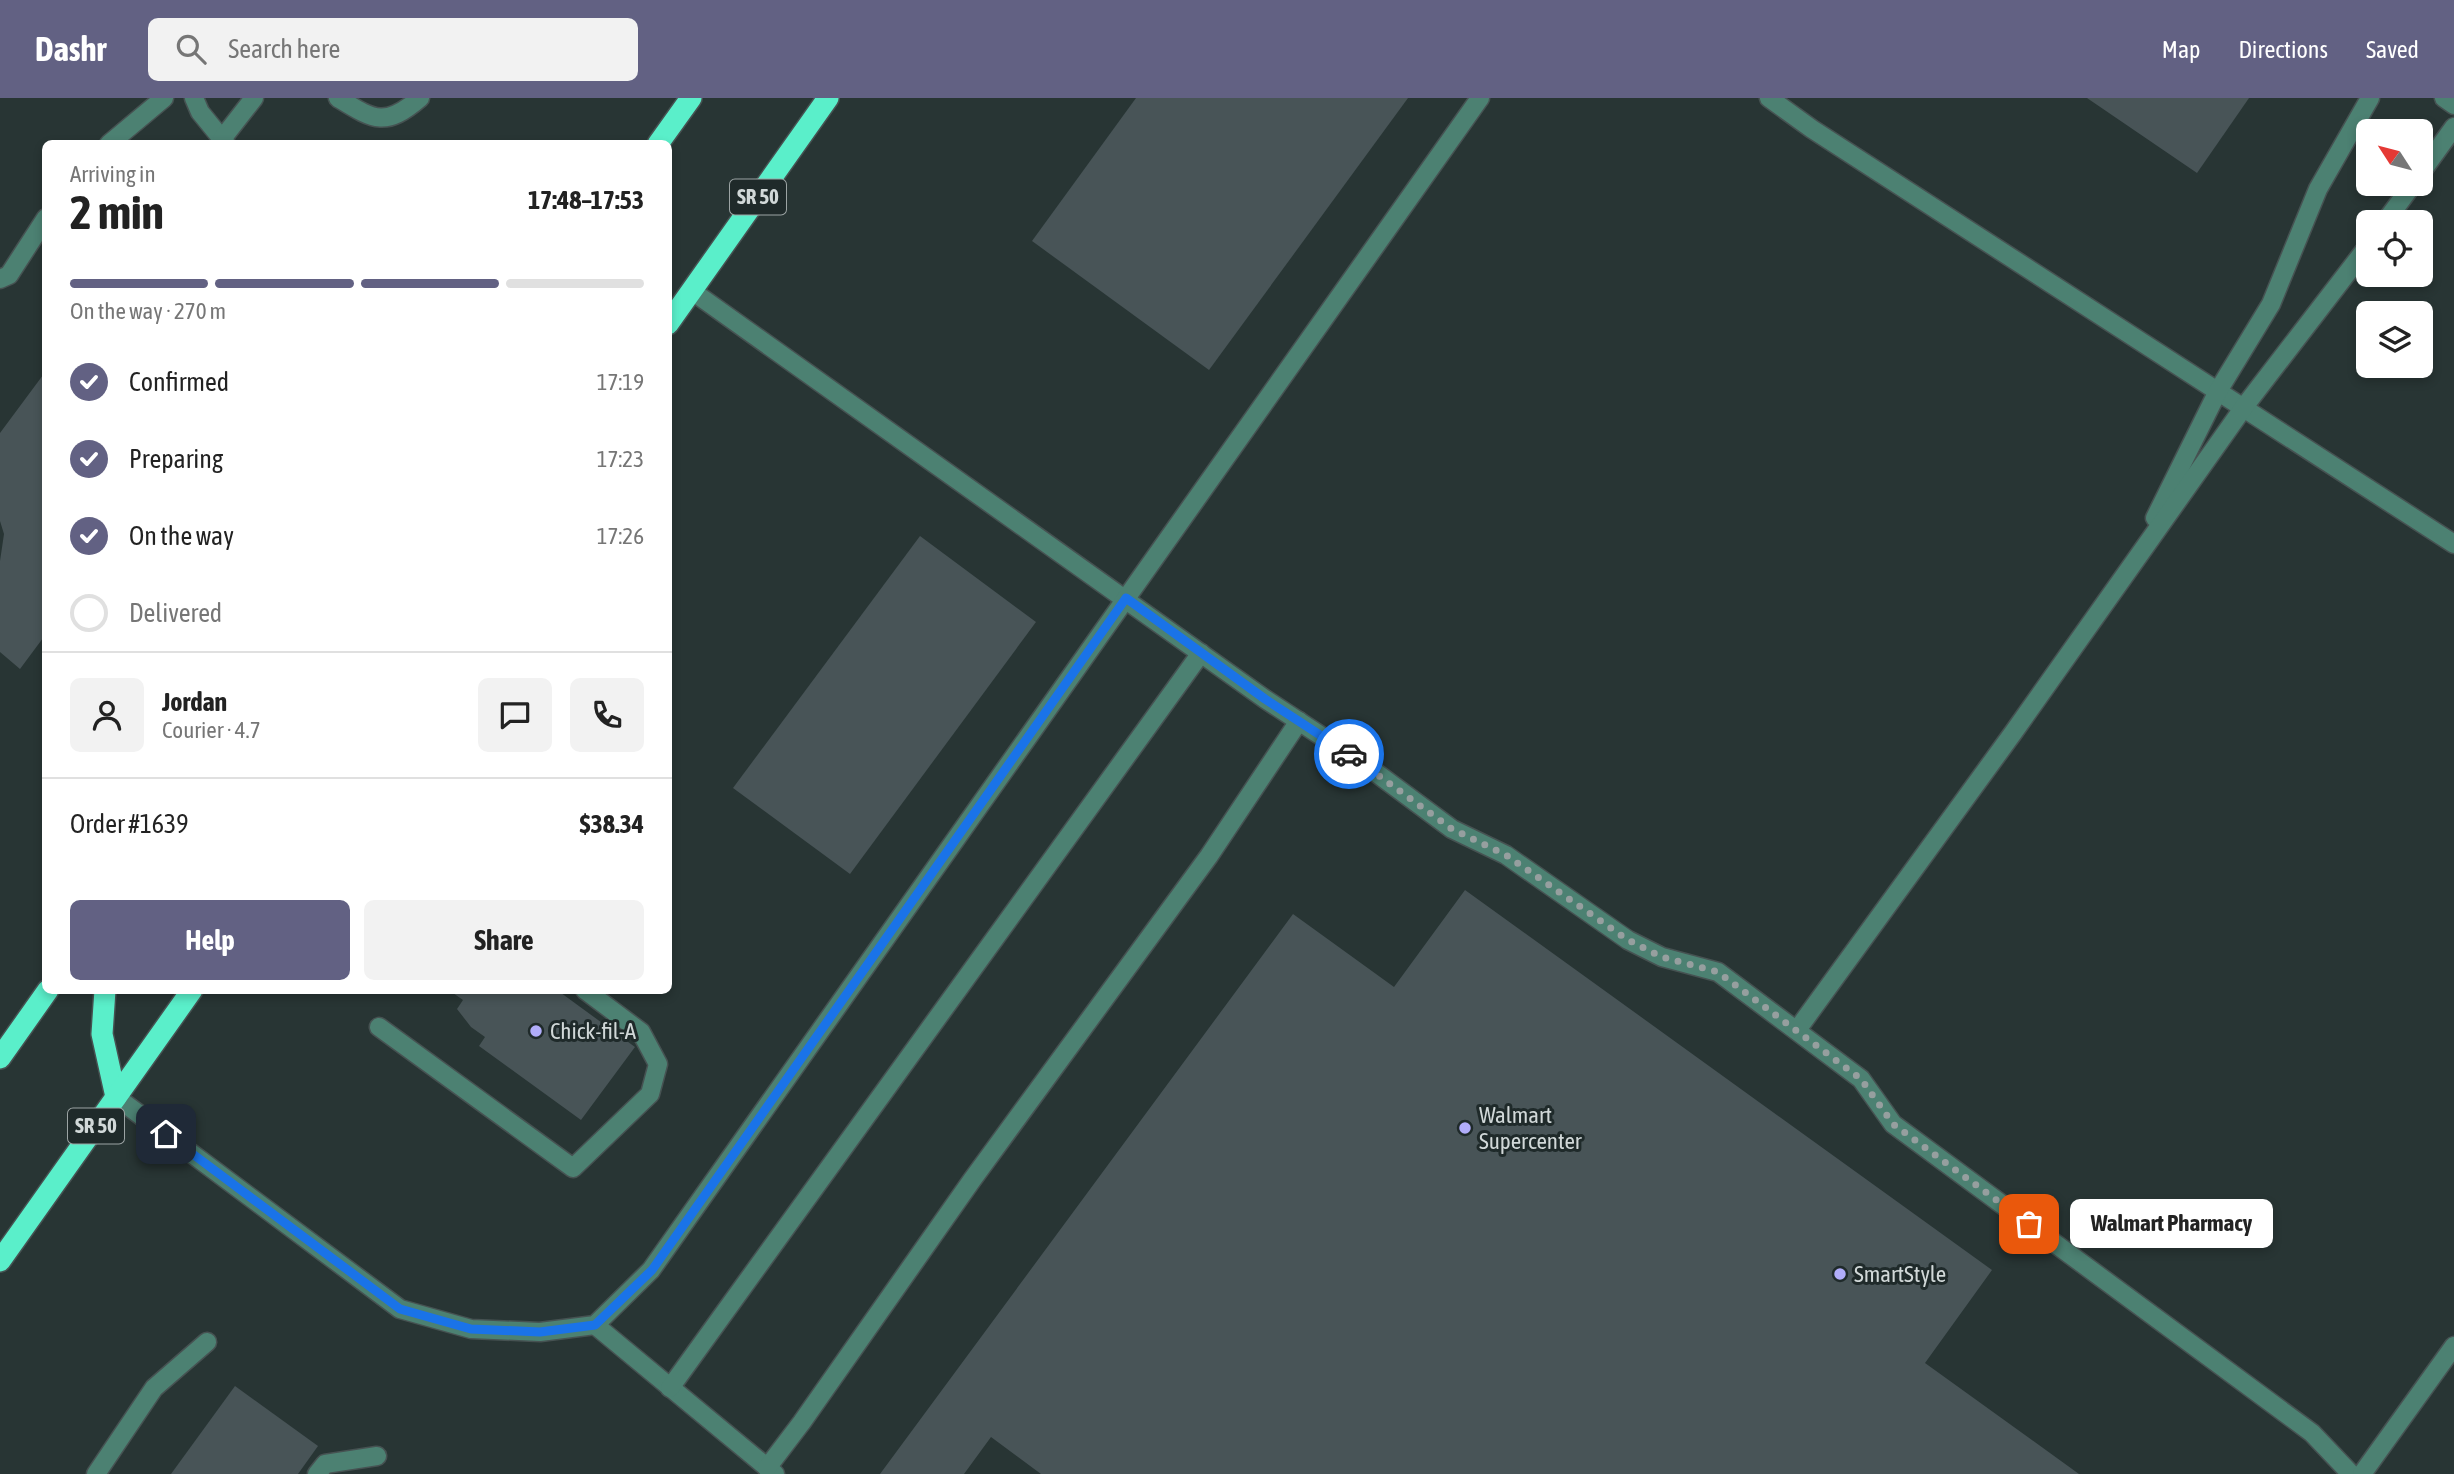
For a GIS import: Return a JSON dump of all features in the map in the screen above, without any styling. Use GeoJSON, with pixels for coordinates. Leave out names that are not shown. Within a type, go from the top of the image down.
{"type":"FeatureCollection","features":[{"type":"Feature","properties":{"kind":"highway"},"geometry":{"type":"LineString","coordinates":[[661,140],[691,98]]}},
{"type":"Feature","properties":{"kind":"highway","name":"SR 50"},"geometry":{"type":"LineString","coordinates":[[672,318],[828,98]]}},
{"type":"Feature","properties":{"kind":"highway"},"geometry":{"type":"LineString","coordinates":[[0,1058],[45,994]]}},
{"type":"Feature","properties":{"kind":"highway"},"geometry":{"type":"LineString","coordinates":[[105,994],[102,1034],[116,1097]]}},
{"type":"Feature","properties":{"kind":"highway","name":"SR 50"},"geometry":{"type":"LineString","coordinates":[[0,1261],[189,994]]}},
{"type":"Feature","properties":{"kind":"street"},"geometry":{"type":"LineString","coordinates":[[114,140],[164,98]]}},
{"type":"Feature","properties":{"kind":"street"},"geometry":{"type":"LineString","coordinates":[[194,98],[200,113],[223,140]]}},
{"type":"Feature","properties":{"kind":"street"},"geometry":{"type":"LineString","coordinates":[[225,140],[254,98]]}},
{"type":"Feature","properties":{"kind":"street"},"geometry":{"type":"LineString","coordinates":[[338,98],[367,115],[380,119],[395,115],[420,98]]}},
{"type":"Feature","properties":{"kind":"street"},"geometry":{"type":"LineString","coordinates":[[116,1097],[400,1309],[471,1329],[540,1332],[595,1325],[652,1270],[1480,98]]}},
{"type":"Feature","properties":{"kind":"street"},"geometry":{"type":"LineString","coordinates":[[1769,98],[1812,129],[2454,544]]}},
{"type":"Feature","properties":{"kind":"street"},"geometry":{"type":"LineString","coordinates":[[2130,568],[2218,391],[2272,304],[2318,189],[2370,98]]}},
{"type":"Feature","properties":{"kind":"street"},"geometry":{"type":"LineString","coordinates":[[2444,98],[2454,105]]}},
{"type":"Feature","properties":{"kind":"street"},"geometry":{"type":"LineString","coordinates":[[2433,156],[2454,127]]}},
{"type":"Feature","properties":{"kind":"street"},"geometry":{"type":"LineString","coordinates":[[0,279],[9,275],[42,224]]}},
{"type":"Feature","properties":{"kind":"street"},"geometry":{"type":"LineString","coordinates":[[1797,1030],[2244,407],[2356,262]]}},
{"type":"Feature","properties":{"kind":"street"},"geometry":{"type":"LineString","coordinates":[[692,291],[1201,653],[1367,766],[1452,829],[1506,855],[1628,940],[1662,957],[1718,972],[1861,1079],[1893,1124],[2312,1433],[2351,1474]]}},
{"type":"Feature","properties":{"kind":"street"},"geometry":{"type":"LineString","coordinates":[[670,1388],[1201,653]]}},
{"type":"Feature","properties":{"kind":"street"},"geometry":{"type":"LineString","coordinates":[[595,1325],[771,1471],[972,1180],[1209,856],[1299,721]]}},
{"type":"Feature","properties":{"kind":"street"},"geometry":{"type":"LineString","coordinates":[[379,1027],[573,1168],[650,1094],[658,1064],[641,1032],[590,994]]}},
{"type":"Feature","properties":{"kind":"street"},"geometry":{"type":"LineString","coordinates":[[96,1474],[154,1388],[207,1342]]}},
{"type":"Feature","properties":{"kind":"street"},"geometry":{"type":"LineString","coordinates":[[2362,1474],[2454,1346]]}},
{"type":"Feature","properties":{"kind":"street"},"geometry":{"type":"LineString","coordinates":[[317,1474],[325,1464],[377,1457]]}},
{"type":"Feature","properties":{"kind":"building"},"geometry":{"type":"Polygon","coordinates":[[[1136,98],[1408,98],[1209,370],[1032,241],[1136,98]]]}},
{"type":"Feature","properties":{"kind":"building"},"geometry":{"type":"Polygon","coordinates":[[[2087,98],[2249,98],[2197,173],[2087,98]]]}},
{"type":"Feature","properties":{"kind":"building"},"geometry":{"type":"Polygon","coordinates":[[[42,376],[42,639],[20,669],[0,652],[0,561],[4,534],[0,521],[0,433],[42,376]]]}},
{"type":"Feature","properties":{"kind":"building"},"geometry":{"type":"Polygon","coordinates":[[[920,536],[1036,622],[850,874],[733,788],[920,536]]]}},
{"type":"Feature","properties":{"kind":"building","name":"Walmart Supercenter"},"geometry":{"type":"Polygon","coordinates":[[[1465,890],[1992,1270],[1925,1363],[2079,1474],[1041,1474],[991,1437],[964,1474],[880,1474],[1293,914],[1394,987],[1465,890]]]}},
{"type":"Feature","properties":{"kind":"building"},"geometry":{"type":"Polygon","coordinates":[[[454,994],[562,994],[635,1047],[581,1120],[479,1046],[485,1037],[471,1027],[457,1009],[463,1000],[454,994]]]}},
{"type":"Feature","properties":{"kind":"building"},"geometry":{"type":"Polygon","coordinates":[[[235,1386],[318,1446],[298,1474],[171,1474],[235,1386]]]}},
{"type":"Feature","properties":{"kind":"way so far"},"geometry":{"type":"LineString","coordinates":[[1349,754],[1452,829],[1506,855],[1628,940],[1662,957],[1718,972],[1861,1079],[1893,1124],[2029,1224]]}},
{"type":"Feature","properties":{"kind":"place","name":"Chick-fil-A"},"geometry":{"type":"Point","coordinates":[536,1031]}},
{"type":"Feature","properties":{"kind":"place","name":"Walmart Supercenter"},"geometry":{"type":"Point","coordinates":[1465,1128]}},
{"type":"Feature","properties":{"kind":"place","name":"Walmart Pharmacy"},"geometry":{"type":"Point","coordinates":[2029,1224]}},
{"type":"Feature","properties":{"kind":"place","name":"SmartStyle"},"geometry":{"type":"Point","coordinates":[1840,1274]}},
{"type":"Feature","properties":{"kind":"route"},"geometry":{"type":"LineString","coordinates":[[166,1134],[400,1309],[471,1329],[540,1332],[595,1325],[652,1270],[1126,598],[1265,699],[1349,754]]}}]}
